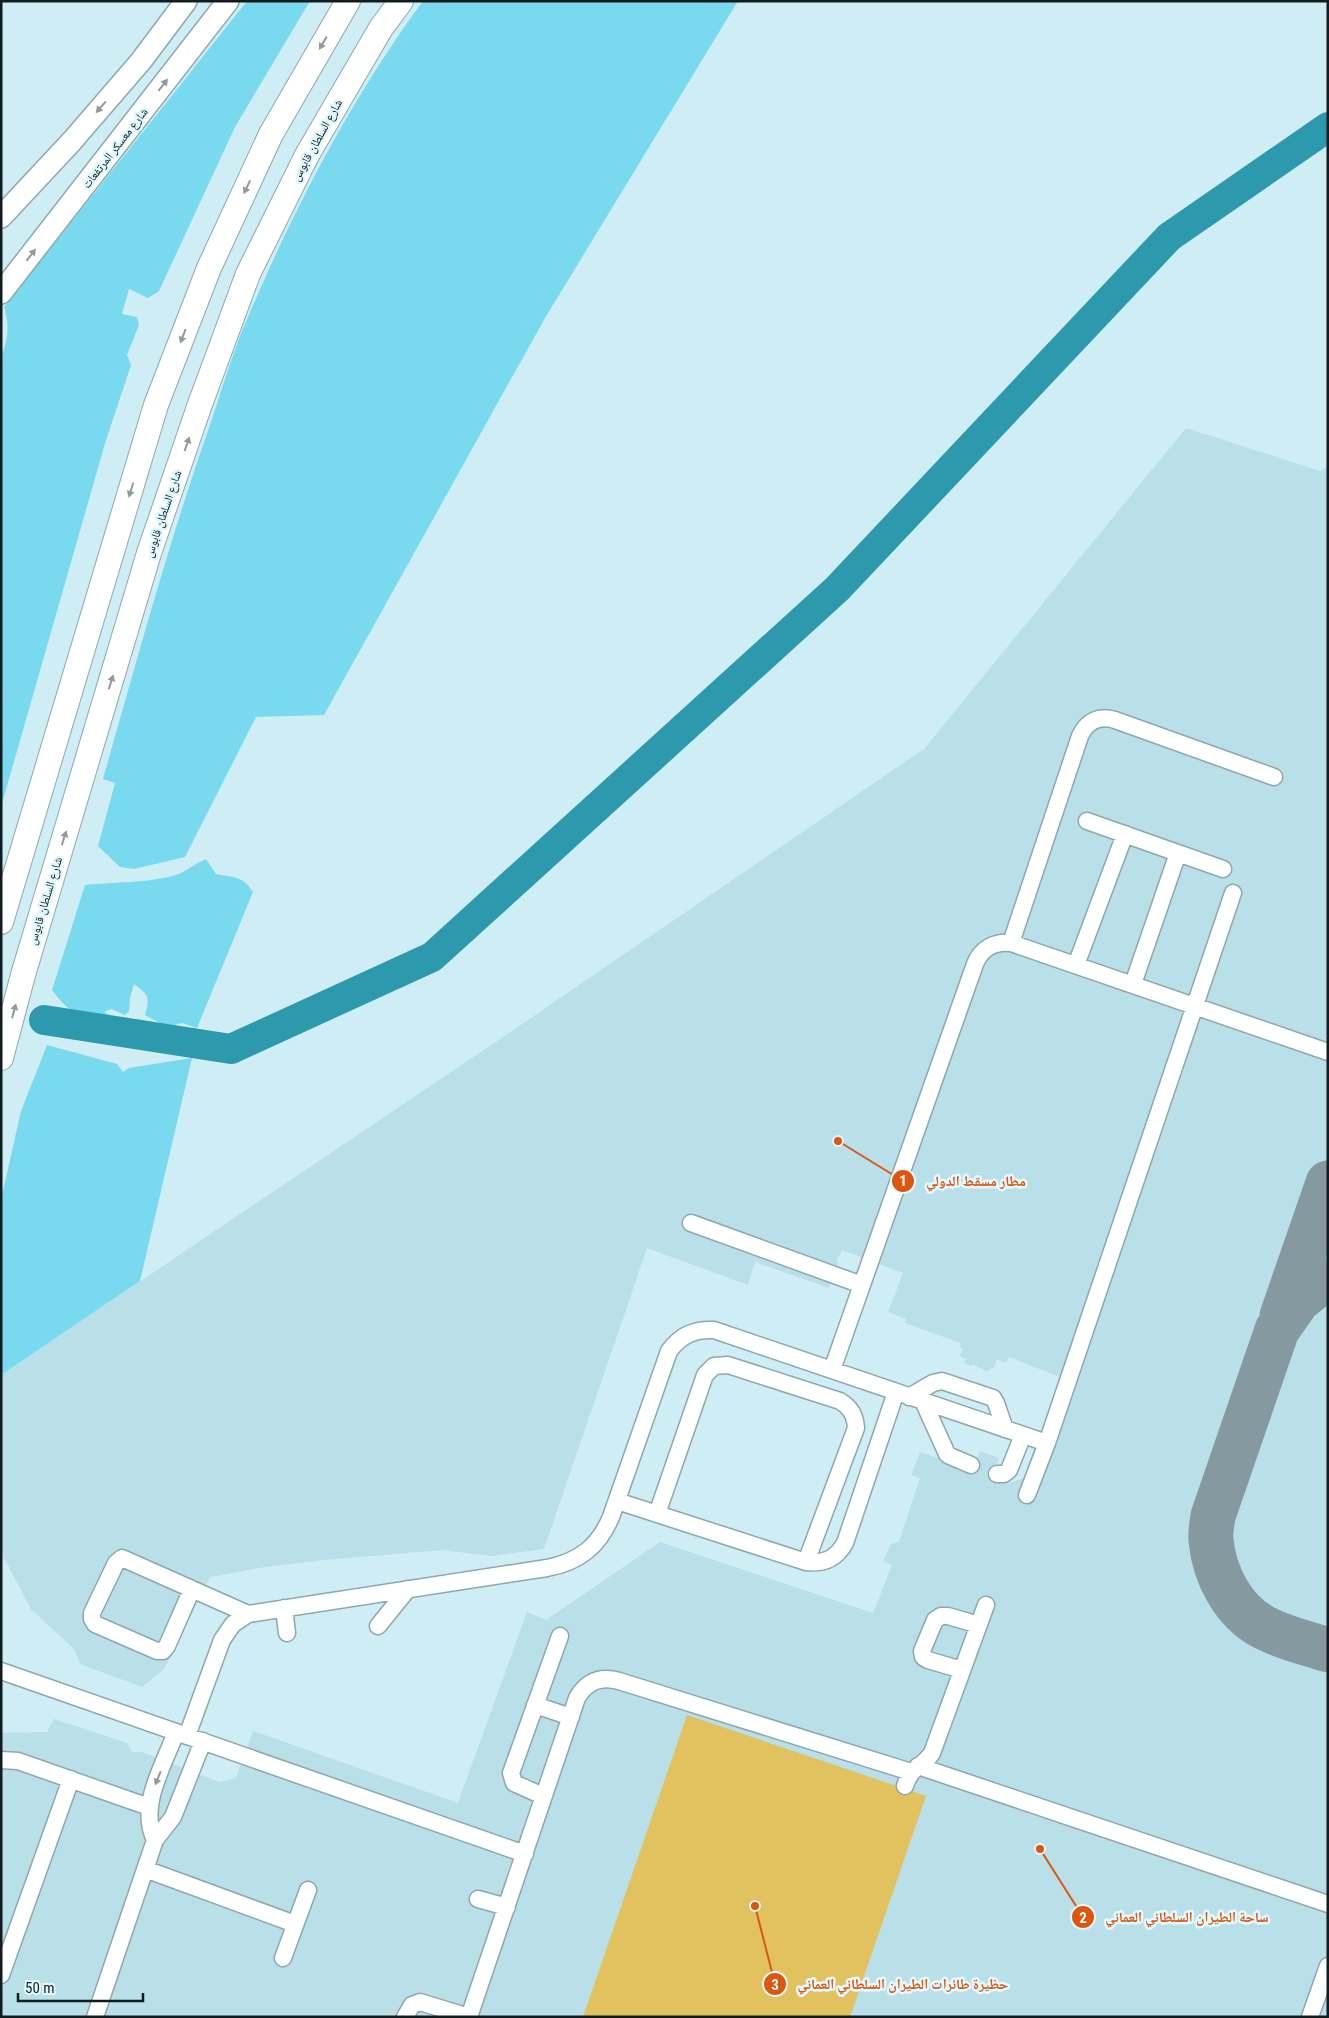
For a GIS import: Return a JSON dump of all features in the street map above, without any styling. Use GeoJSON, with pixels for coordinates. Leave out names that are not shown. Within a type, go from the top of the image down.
{"type":"FeatureCollection","features":[{"type":"Feature","properties":{"kind":"highway"},"geometry":{"type":"LineString","coordinates":[[1,922],[156,405],[209,268],[271,134],[348,1]]}},
{"type":"Feature","properties":{"kind":"highway","name":"شارع السلطان قابوس"},"geometry":{"type":"LineString","coordinates":[[1,1058],[23,975],[149,554],[199,407],[245,283],[307,155],[381,28],[400,1]]}},
{"type":"Feature","properties":{"kind":"main road"},"geometry":{"type":"LineString","coordinates":[[1,217],[72,141],[142,61],[186,1]]}},
{"type":"Feature","properties":{"kind":"main road","name":"شارع معسكر المرتفعات"},"geometry":{"type":"LineString","coordinates":[[1,293],[228,1]]}},
{"type":"Feature","properties":{"kind":"lane"},"geometry":{"type":"LineString","coordinates":[[1011,943],[1080,736],[1090,723],[1099,719],[1115,720],[1274,777]]}},
{"type":"Feature","properties":{"kind":"lane"},"geometry":{"type":"LineString","coordinates":[[1087,821],[1223,868]]}},
{"type":"Feature","properties":{"kind":"lane"},"geometry":{"type":"LineString","coordinates":[[1076,964],[1125,834]]}},
{"type":"Feature","properties":{"kind":"lane"},"geometry":{"type":"LineString","coordinates":[[1133,984],[1178,853]]}},
{"type":"Feature","properties":{"kind":"lane"},"geometry":{"type":"LineString","coordinates":[[1027,1495],[1196,1006],[1233,893]]}},
{"type":"Feature","properties":{"kind":"lane"},"geometry":{"type":"LineString","coordinates":[[832,1370],[977,958],[992,945],[1011,943],[1328,1052]]}},
{"type":"Feature","properties":{"kind":"lane"},"geometry":{"type":"LineString","coordinates":[[691,1223],[862,1284]]}},
{"type":"Feature","properties":{"kind":"lane"},"geometry":{"type":"LineString","coordinates":[[95,2017],[155,1840],[173,1817],[189,1736],[222,1640],[233,1624],[248,1614],[562,1566],[575,1560],[587,1552],[601,1536],[617,1500],[669,1351],[676,1343],[693,1331],[714,1330],[1046,1443]]}},
{"type":"Feature","properties":{"kind":"lane"},"geometry":{"type":"LineString","coordinates":[[762,1376],[772,1349]]}},
{"type":"Feature","properties":{"kind":"lane"},"geometry":{"type":"LineString","coordinates":[[657,1514],[708,1370],[721,1364],[762,1376],[840,1402],[847,1406],[856,1420],[853,1436],[806,1562]]}},
{"type":"Feature","properties":{"kind":"lane"},"geometry":{"type":"LineString","coordinates":[[617,1500],[806,1562],[825,1562],[833,1558],[845,1543],[909,1396],[933,1383],[946,1381],[993,1398],[1005,1429]]}},
{"type":"Feature","properties":{"kind":"lane"},"geometry":{"type":"LineString","coordinates":[[909,1396],[947,1454],[971,1465]]}},
{"type":"Feature","properties":{"kind":"lane"},"geometry":{"type":"LineString","coordinates":[[997,1474],[1004,1474],[1009,1470],[1022,1435]]}},
{"type":"Feature","properties":{"kind":"lane"},"geometry":{"type":"LineString","coordinates":[[192,1590],[163,1651],[157,1651],[95,1624],[92,1619],[92,1613],[119,1559],[125,1558],[248,1614]]}},
{"type":"Feature","properties":{"kind":"lane"},"geometry":{"type":"LineString","coordinates":[[378,1626],[408,1589]]}},
{"type":"Feature","properties":{"kind":"lane"},"geometry":{"type":"LineString","coordinates":[[911,1775],[932,1753],[986,1605]]}},
{"type":"Feature","properties":{"kind":"lane"},"geometry":{"type":"LineString","coordinates":[[284,1608],[287,1633]]}},
{"type":"Feature","properties":{"kind":"lane"},"geometry":{"type":"LineString","coordinates":[[962,1670],[928,1660],[923,1657],[922,1651],[935,1620],[941,1616],[948,1616],[979,1625]]}},
{"type":"Feature","properties":{"kind":"lane"},"geometry":{"type":"LineString","coordinates":[[544,1796],[514,1784],[511,1777],[512,1769],[560,1636]]}},
{"type":"Feature","properties":{"kind":"lane"},"geometry":{"type":"LineString","coordinates":[[1,1671],[525,1854]]}},
{"type":"Feature","properties":{"kind":"lane"},"geometry":{"type":"LineString","coordinates":[[405,2017],[409,2008],[420,2002],[469,2017],[577,1698],[588,1685],[603,1678],[1328,1904]]}},
{"type":"Feature","properties":{"kind":"lane"},"geometry":{"type":"LineString","coordinates":[[535,1705],[571,1717]]}},
{"type":"Feature","properties":{"kind":"lane"},"geometry":{"type":"LineString","coordinates":[[155,1840],[149,1824],[150,1798],[189,1736]]}},
{"type":"Feature","properties":{"kind":"lane"},"geometry":{"type":"LineString","coordinates":[[3,1764],[18,1761],[149,1807]]}},
{"type":"Feature","properties":{"kind":"lane"},"geometry":{"type":"LineString","coordinates":[[1,1974],[71,1779]]}},
{"type":"Feature","properties":{"kind":"lane"},"geometry":{"type":"LineString","coordinates":[[145,1869],[295,1924]]}},
{"type":"Feature","properties":{"kind":"lane"},"geometry":{"type":"LineString","coordinates":[[283,1958],[308,1890]]}},
{"type":"Feature","properties":{"kind":"lane"},"geometry":{"type":"LineString","coordinates":[[478,1899],[507,1907]]}},
{"type":"Feature","properties":{"kind":"lane"},"geometry":{"type":"LineString","coordinates":[[1310,2017],[1328,1966]]}},
{"type":"Feature","properties":{"kind":"shaded area"},"geometry":{"type":"Polygon","coordinates":[[[247,1],[310,1],[235,127],[159,291],[148,298],[129,289],[122,314],[137,317],[139,325],[127,355],[131,365],[106,440],[1,807],[1,357],[7,338],[8,326],[4,307],[247,1]]]}},
{"type":"Feature","properties":{"kind":"shaded area"},"geometry":{"type":"Polygon","coordinates":[[[423,1],[738,1],[545,318],[324,715],[256,717],[185,857],[134,869],[120,867],[98,846],[115,783],[103,779],[167,557],[232,358],[278,249],[321,163],[370,80],[423,1]]]}},
{"type":"Feature","properties":{"kind":"shaded area"},"geometry":{"type":"Polygon","coordinates":[[[1186,428],[1320,471],[1328,466],[1328,2017],[1,2017],[1,1733],[47,1732],[54,1719],[127,1743],[132,1752],[142,1752],[219,1782],[236,1778],[253,1731],[458,1803],[527,1612],[546,1620],[660,1542],[873,1613],[892,1565],[883,1561],[891,1544],[899,1542],[920,1478],[911,1475],[920,1452],[973,1470],[980,1451],[999,1458],[992,1477],[1009,1483],[1024,1478],[1060,1377],[1009,1357],[1006,1363],[997,1359],[994,1368],[989,1369],[988,1372],[972,1364],[971,1366],[964,1362],[966,1359],[960,1356],[963,1349],[960,1347],[961,1343],[905,1323],[906,1319],[888,1312],[903,1273],[842,1250],[836,1262],[839,1263],[829,1288],[755,1262],[748,1285],[647,1248],[544,1549],[492,1556],[442,1550],[324,1560],[265,1567],[210,1577],[165,1668],[142,1687],[80,1664],[75,1650],[31,1609],[1,1552],[1,1375],[506,1035],[924,749],[1186,428]]]}},
{"type":"Feature","properties":{"kind":"shaded area"},"geometry":{"type":"Polygon","coordinates":[[[206,859],[216,874],[241,880],[253,892],[197,1028],[182,1023],[167,1027],[145,1015],[148,1004],[147,997],[134,984],[129,1011],[125,1015],[111,1009],[104,1012],[109,1015],[106,1021],[82,1017],[63,1003],[52,990],[85,885],[145,881],[169,877],[179,874],[206,859]]]}},
{"type":"Feature","properties":{"kind":"shaded area"},"geometry":{"type":"Polygon","coordinates":[[[47,1045],[117,1064],[123,1072],[129,1068],[192,1058],[140,1281],[1,1375],[1,1200],[21,1111],[47,1045]]]}},
{"type":"Feature","properties":{"kind":"building"},"geometry":{"type":"Polygon","coordinates":[[[687,1715],[926,1796],[850,2017],[583,2017],[687,1715]]]}},
{"type":"Feature","properties":{"kind":"waterway"},"geometry":{"type":"LineString","coordinates":[[44,1020],[231,1049],[432,957],[837,589],[1169,237],[1328,127]]}},
{"type":"Feature","properties":{"kind":"taxiway"},"geometry":{"type":"LineString","coordinates":[[1282,1316],[1328,1183]]}},
{"type":"Feature","properties":{"kind":"taxiway"},"geometry":{"type":"LineString","coordinates":[[1328,1281],[1317,1285],[1298,1300],[1277,1330],[1213,1516],[1211,1534],[1213,1553],[1221,1579],[1227,1591],[1243,1612],[1273,1632],[1328,1650]]}},
{"type":"Feature","properties":{"kind":"place","name":"مطار مسقط الدولي"},"geometry":{"type":"Point","coordinates":[838,1141]}},
{"type":"Feature","properties":{"kind":"place","name":"ساحة الطيران السلطاني العماني"},"geometry":{"type":"Point","coordinates":[1040,1849]}},
{"type":"Feature","properties":{"kind":"place","name":"حظيرة طائرات الطيران السلطاني العماني"},"geometry":{"type":"Point","coordinates":[755,1906]}}]}
